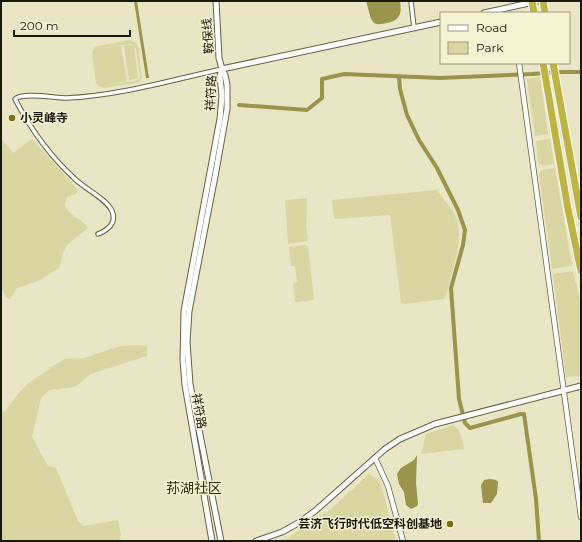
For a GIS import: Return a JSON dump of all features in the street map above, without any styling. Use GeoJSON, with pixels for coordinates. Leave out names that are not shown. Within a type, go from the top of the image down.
{"type":"FeatureCollection","features":[{"type":"Feature","properties":{"kind":"highway"},"geometry":{"type":"LineString","coordinates":[[532,1],[534,12]]}},
{"type":"Feature","properties":{"kind":"highway"},"geometry":{"type":"LineString","coordinates":[[543,1],[545,12]]}},
{"type":"Feature","properties":{"kind":"highway"},"geometry":{"type":"LineString","coordinates":[[543,64],[568,209],[581,271]]}},
{"type":"Feature","properties":{"kind":"highway"},"geometry":{"type":"LineString","coordinates":[[553,64],[581,217]]}},
{"type":"Feature","properties":{"kind":"main road","name":"鞍保线"},"geometry":{"type":"LineString","coordinates":[[216,1],[222,70]]}},
{"type":"Feature","properties":{"kind":"main road"},"geometry":{"type":"LineString","coordinates":[[487,12],[511,4],[538,1]]}},
{"type":"Feature","properties":{"kind":"main road"},"geometry":{"type":"LineString","coordinates":[[222,70],[440,22]]}},
{"type":"Feature","properties":{"kind":"main road","name":"祥符路"},"geometry":{"type":"LineString","coordinates":[[212,541],[185,385],[182,342],[184,311],[220,119],[222,96],[220,76],[222,70]]}},
{"type":"Feature","properties":{"kind":"main road","name":"祥符路"},"geometry":{"type":"LineString","coordinates":[[221,541],[190,384],[188,342],[189,311],[192,290],[225,120],[227,85],[226,75],[222,70]]}},
{"type":"Feature","properties":{"kind":"main road"},"geometry":{"type":"LineString","coordinates":[[256,541],[282,532],[300,522],[315,511],[375,458],[400,439],[416,431],[455,418],[581,386]]}},
{"type":"Feature","properties":{"kind":"street"},"geometry":{"type":"LineString","coordinates":[[411,1],[414,28]]}},
{"type":"Feature","properties":{"kind":"street"},"geometry":{"type":"LineString","coordinates":[[519,64],[581,517]]}},
{"type":"Feature","properties":{"kind":"street"},"geometry":{"type":"LineString","coordinates":[[98,234],[110,228],[112,223],[112,211],[108,205],[76,180],[53,157],[28,124],[15,99],[18,97],[28,96],[66,98],[89,96],[222,70]]}},
{"type":"Feature","properties":{"kind":"street"},"geometry":{"type":"LineString","coordinates":[[375,458],[388,486],[403,541]]}},
{"type":"Feature","properties":{"kind":"green space"},"geometry":{"type":"Polygon","coordinates":[[[130,40],[136,43],[138,46],[142,77],[140,81],[104,88],[98,86],[96,83],[92,53],[95,47],[130,40]],[[130,44],[98,49],[121,46],[127,81],[103,85],[135,81],[139,79],[140,76],[136,49],[134,45],[138,78],[129,80],[124,46],[133,45],[130,44]]]}},
{"type":"Feature","properties":{"kind":"green space"},"geometry":{"type":"Polygon","coordinates":[[[540,77],[548,134],[535,136],[527,79],[540,77]]]}},
{"type":"Feature","properties":{"kind":"green space"},"geometry":{"type":"Polygon","coordinates":[[[1,138],[13,153],[32,139],[78,190],[76,194],[67,197],[65,206],[70,213],[83,222],[88,228],[68,244],[64,250],[59,268],[40,280],[17,288],[10,299],[6,298],[1,287],[1,138]]]}},
{"type":"Feature","properties":{"kind":"green space"},"geometry":{"type":"Polygon","coordinates":[[[550,139],[554,164],[542,166],[538,162],[536,141],[550,139]]]}},
{"type":"Feature","properties":{"kind":"green space"},"geometry":{"type":"Polygon","coordinates":[[[555,168],[572,266],[552,269],[539,174],[542,170],[555,168]]]}},
{"type":"Feature","properties":{"kind":"green space"},"geometry":{"type":"Polygon","coordinates":[[[437,190],[454,213],[458,223],[459,233],[457,253],[447,293],[444,299],[405,304],[401,303],[390,215],[334,219],[332,200],[437,190]]]}},
{"type":"Feature","properties":{"kind":"green space"},"geometry":{"type":"Polygon","coordinates":[[[307,198],[307,241],[288,244],[285,200],[307,198]]]}},
{"type":"Feature","properties":{"kind":"green space"},"geometry":{"type":"Polygon","coordinates":[[[305,245],[308,247],[314,300],[295,302],[293,283],[297,282],[295,266],[291,266],[289,247],[305,245]]]}},
{"type":"Feature","properties":{"kind":"green space"},"geometry":{"type":"Polygon","coordinates":[[[573,271],[581,305],[581,376],[566,377],[553,274],[573,271]]]}},
{"type":"Feature","properties":{"kind":"green space"},"geometry":{"type":"Polygon","coordinates":[[[120,346],[147,346],[147,356],[91,374],[75,387],[49,390],[41,398],[32,437],[48,466],[56,468],[78,521],[84,526],[118,520],[121,535],[119,541],[1,541],[1,410],[5,412],[26,385],[65,359],[85,358],[120,346]]]}},
{"type":"Feature","properties":{"kind":"green space"},"geometry":{"type":"Polygon","coordinates":[[[453,425],[460,433],[464,449],[421,454],[426,434],[453,425]]]}},
{"type":"Feature","properties":{"kind":"green space"},"geometry":{"type":"Polygon","coordinates":[[[369,474],[380,481],[396,541],[283,541],[331,509],[369,474]]]}},
{"type":"Feature","properties":{"kind":"shaded area"},"geometry":{"type":"Polygon","coordinates":[[[134,1],[137,1],[149,78],[146,78],[134,1]]]}},
{"type":"Feature","properties":{"kind":"shaded area"},"geometry":{"type":"Polygon","coordinates":[[[366,1],[400,1],[401,10],[399,16],[391,22],[379,24],[374,23],[371,19],[366,1]]]}},
{"type":"Feature","properties":{"kind":"shaded area"},"geometry":{"type":"Polygon","coordinates":[[[417,455],[416,483],[418,504],[411,509],[406,505],[404,492],[399,484],[397,474],[401,468],[414,460],[417,455]]]}},
{"type":"Feature","properties":{"kind":"shaded area"},"geometry":{"type":"Polygon","coordinates":[[[490,479],[498,482],[497,494],[491,503],[483,503],[481,485],[484,480],[490,479]]]}},
{"type":"Feature","properties":{"kind":"waterway"},"geometry":{"type":"LineString","coordinates":[[239,105],[307,110],[322,98],[322,79],[344,74],[440,78],[581,72]]}},
{"type":"Feature","properties":{"kind":"waterway"},"geometry":{"type":"LineString","coordinates":[[399,76],[400,89],[407,115],[419,140],[437,168],[458,210],[465,230],[463,245],[451,288],[459,399],[465,423],[470,428],[524,414],[536,499],[539,541]]}},
{"type":"Feature","properties":{"kind":"place","name":"小灵峰寺"},"geometry":{"type":"Point","coordinates":[12,118]}},
{"type":"Feature","properties":{"kind":"place","name":"芸济飞行时代低空科创基地"},"geometry":{"type":"Point","coordinates":[450,524]}},
{"type":"Feature","properties":{"kind":"district","name":"荪湖社区"},"geometry":{"type":"Point","coordinates":[194,488]}}]}
